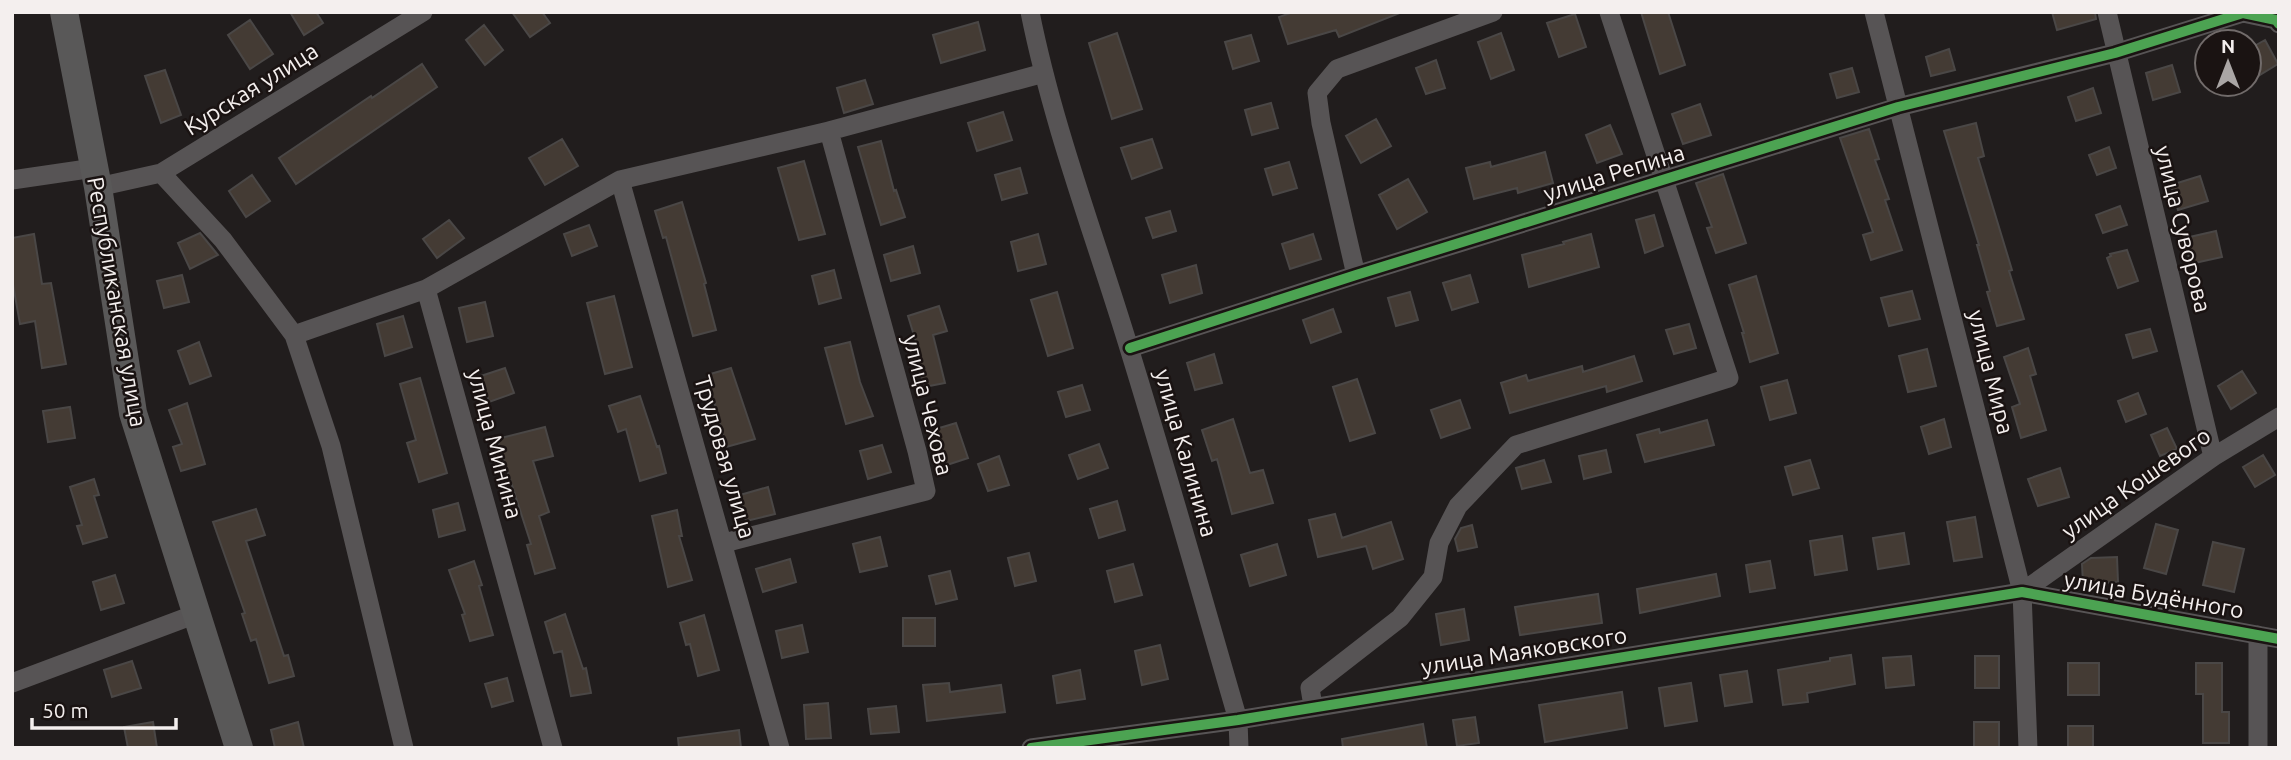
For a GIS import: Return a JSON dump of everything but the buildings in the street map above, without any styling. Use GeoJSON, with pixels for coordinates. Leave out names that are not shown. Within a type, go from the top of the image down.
{"type":"FeatureCollection","features":[{"type":"Feature","properties":{"kind":"street","name":"Республиканская улица"},"geometry":{"type":"LineString","coordinates":[[64,12],[96,177],[133,413],[239,748]]}},
{"type":"Feature","properties":{"kind":"street","name":"Курская улица"},"geometry":{"type":"LineString","coordinates":[[12,180],[160,173],[423,12]]}},
{"type":"Feature","properties":{"kind":"street","name":"улица Калинина"},"geometry":{"type":"LineString","coordinates":[[1030,12],[1044,73],[1130,348],[1238,720],[1239,748]]}},
{"type":"Feature","properties":{"kind":"street"},"geometry":{"type":"LineString","coordinates":[[1356,275],[1321,123],[1317,93],[1337,69],[1493,12]]}},
{"type":"Feature","properties":{"kind":"street","name":"улица Репина"},"geometry":{"type":"LineString","coordinates":[[1313,706],[1310,688],[1400,618],[1433,577],[1439,543],[1458,506],[1516,445],[1729,378],[1609,12]]}},
{"type":"Feature","properties":{"kind":"street","name":"улица Мира"},"geometry":{"type":"LineString","coordinates":[[1874,12],[2022,592],[2028,748]]}},
{"type":"Feature","properties":{"kind":"street","name":"улица Суворова"},"geometry":{"type":"LineString","coordinates":[[2107,12],[2213,457]]}},
{"type":"Feature","properties":{"kind":"street","name":"улица Репина"},"geometry":{"type":"LineString","coordinates":[[1130,348],[1898,107],[2115,53],[2243,13],[2276,20],[2279,24]]}},
{"type":"Feature","properties":{"kind":"street"},"geometry":{"type":"LineString","coordinates":[[294,335],[426,289],[620,180],[829,131],[1044,73]]}},
{"type":"Feature","properties":{"kind":"street","name":"улица Чехова"},"geometry":{"type":"LineString","coordinates":[[724,543],[926,491],[829,131]]}},
{"type":"Feature","properties":{"kind":"street"},"geometry":{"type":"LineString","coordinates":[[160,173],[223,240],[294,335],[331,446],[404,748]]}},
{"type":"Feature","properties":{"kind":"street","name":"Трудовая улица"},"geometry":{"type":"LineString","coordinates":[[620,180],[780,748]]}},
{"type":"Feature","properties":{"kind":"street","name":"улица Минина"},"geometry":{"type":"LineString","coordinates":[[426,289],[554,748]]}},
{"type":"Feature","properties":{"kind":"street","name":"улица Кошевого"},"geometry":{"type":"LineString","coordinates":[[2022,592],[2213,457],[2279,417]]}},
{"type":"Feature","properties":{"kind":"street","name":"улица Будённого"},"geometry":{"type":"LineString","coordinates":[[2022,592],[2279,639]]}},
{"type":"Feature","properties":{"kind":"street","name":"улица Маяковского"},"geometry":{"type":"LineString","coordinates":[[1031,748],[1238,720],[2022,592]]}},
{"type":"Feature","properties":{"kind":"street"},"geometry":{"type":"LineString","coordinates":[[12,683],[196,614]]}},
{"type":"Feature","properties":{"kind":"street"},"geometry":{"type":"LineString","coordinates":[[2258,635],[2258,748]]}},
{"type":"Feature","properties":{"kind":"cycle path"},"geometry":{"type":"LineString","coordinates":[[1130,348],[1898,107],[2115,53],[2243,13],[2276,20],[2279,24]]}},
{"type":"Feature","properties":{"kind":"cycle path"},"geometry":{"type":"LineString","coordinates":[[1031,748],[1238,720],[2022,592],[2279,639]]}}]}
